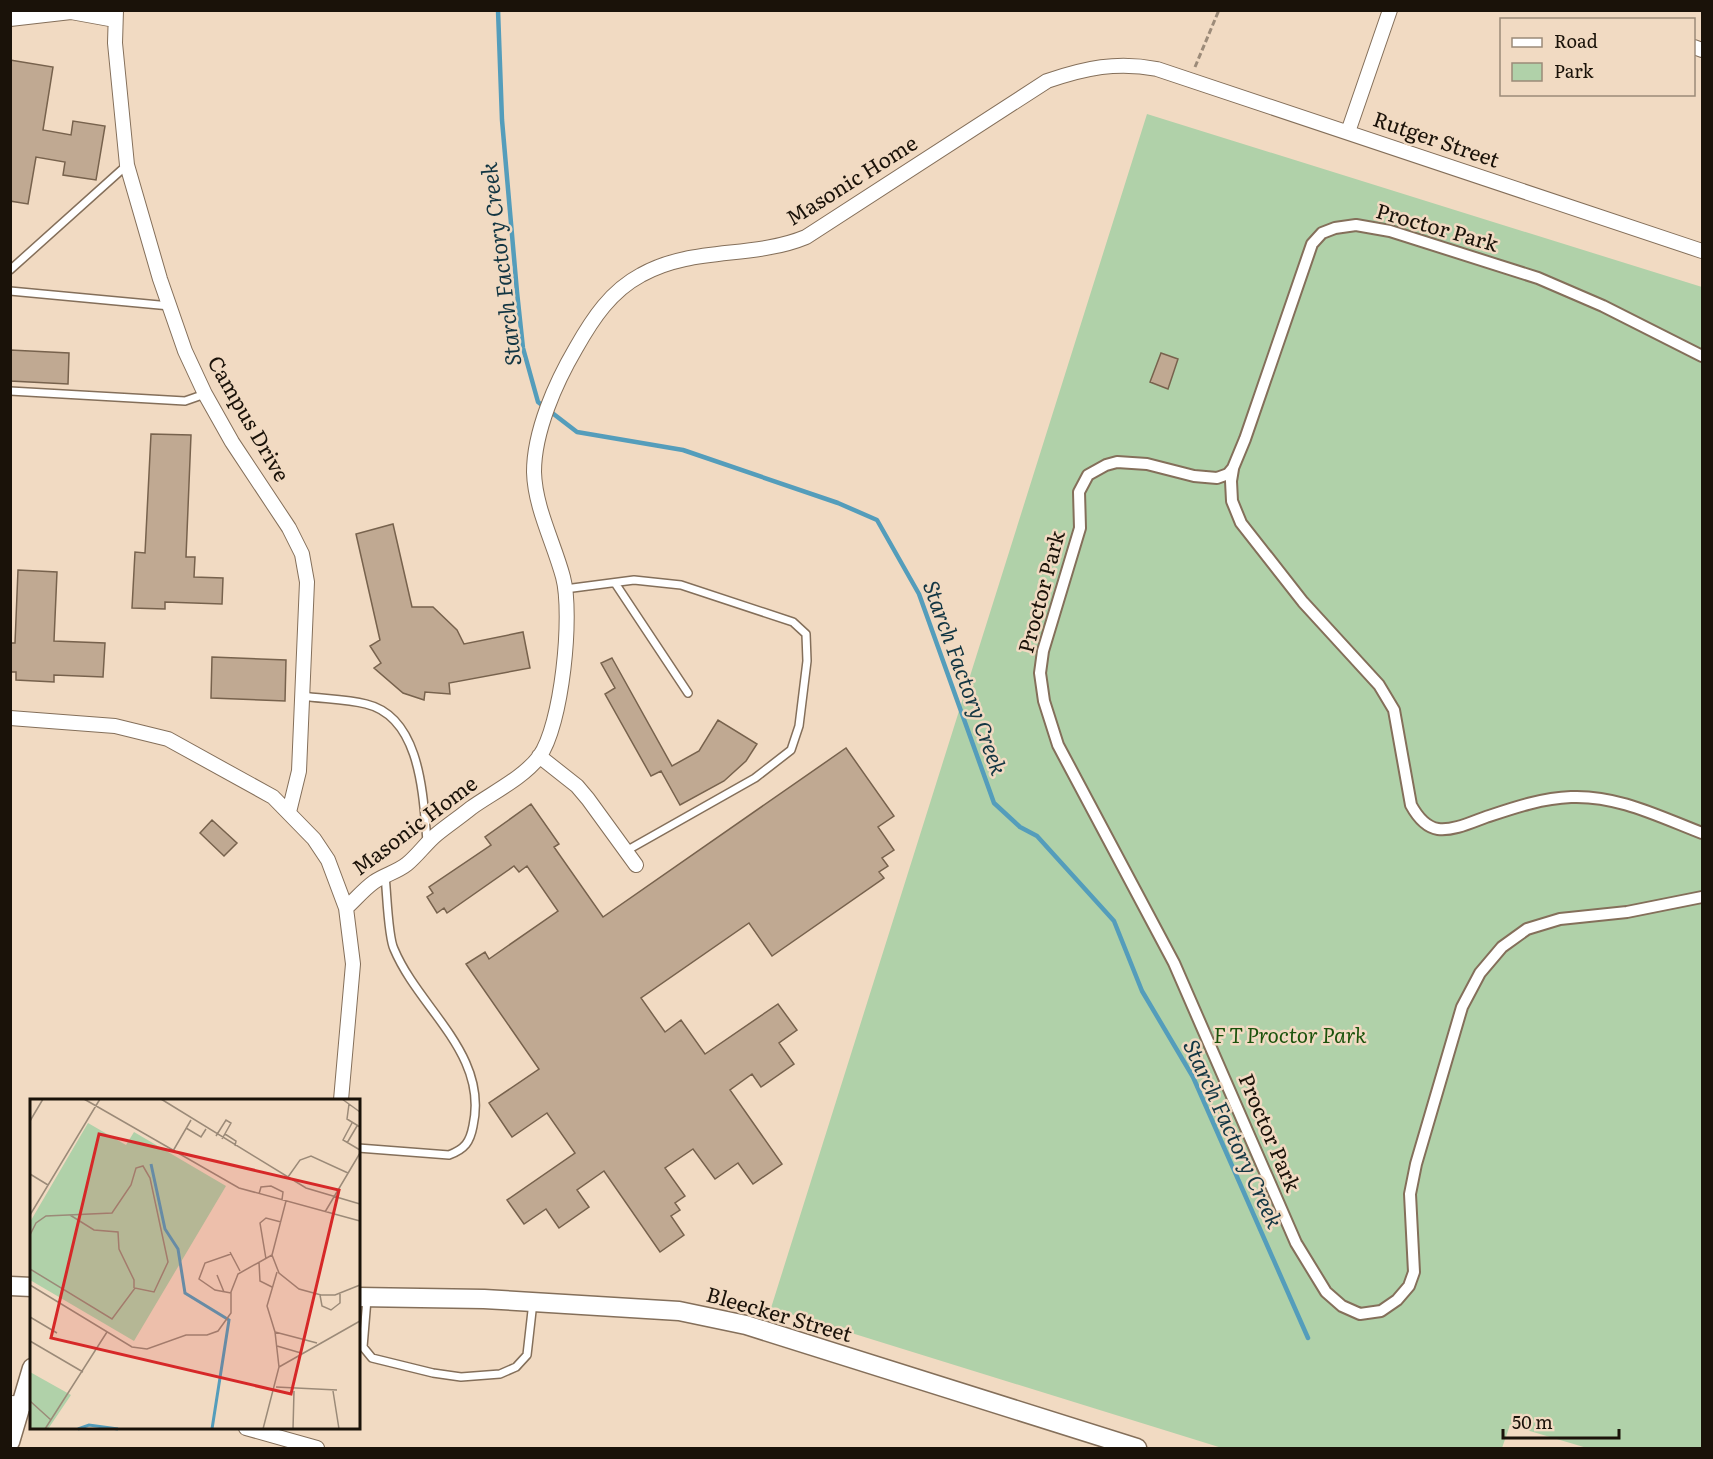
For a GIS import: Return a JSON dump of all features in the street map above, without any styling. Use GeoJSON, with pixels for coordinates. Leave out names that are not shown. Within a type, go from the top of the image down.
{"type":"FeatureCollection","features":[{"type":"Feature","properties":{"kind":"street"},"geometry":{"type":"LineString","coordinates":[[1348,132],[1390,10]]}},
{"type":"Feature","properties":{"kind":"street"},"geometry":{"type":"LineString","coordinates":[[10,19],[71,12],[116,15]]}},
{"type":"Feature","properties":{"kind":"street","name":"Campus Drive"},"geometry":{"type":"LineString","coordinates":[[116,15],[127,165],[170,306],[205,394],[232,442],[290,528],[302,554],[307,582],[299,771],[289,812]]}},
{"type":"Feature","properties":{"kind":"street","name":"Masonic Home"},"geometry":{"type":"LineString","coordinates":[[346,908],[372,883],[407,865],[427,844],[539,756],[551,730],[564,670],[566,590],[538,497],[534,474],[536,451],[569,361],[596,314],[620,289],[662,265],[699,255],[750,252],[784,246],[806,237],[1047,81],[1076,71],[1116,64],[1157,69]]}},
{"type":"Feature","properties":{"kind":"street","name":"Rutger Street"},"geometry":{"type":"LineString","coordinates":[[1157,69],[1702,251]]}},
{"type":"Feature","properties":{"kind":"street","name":"Proctor Park"},"geometry":{"type":"LineString","coordinates":[[1702,356],[1603,306],[1538,278],[1390,231],[1356,225],[1335,228],[1322,233],[1312,244],[1233,468],[1231,481],[1232,501],[1241,523],[1303,602],[1379,685],[1394,710],[1411,805],[1428,826],[1439,829],[1457,827],[1523,805],[1570,797],[1624,803],[1702,833]]}},
{"type":"Feature","properties":{"kind":"street","name":"Proctor Park"},"geometry":{"type":"LineString","coordinates":[[1233,468],[1228,474],[1206,478],[1164,467],[1118,462],[1106,465],[1088,475],[1079,492],[1080,528],[1043,651],[1040,673],[1044,702],[1058,745],[1174,963],[1296,1243],[1326,1292],[1342,1306],[1359,1314],[1381,1311],[1397,1300],[1409,1286],[1414,1272],[1410,1194],[1416,1164],[1462,1007],[1480,974],[1502,947],[1527,929],[1560,919],[1627,912],[1702,897]]}},
{"type":"Feature","properties":{"kind":"street","name":"Masonic Home"},"geometry":{"type":"LineString","coordinates":[[10,718],[115,726],[168,739],[273,797],[314,839],[328,860],[346,908],[353,964],[341,1099]]}},
{"type":"Feature","properties":{"kind":"street"},"geometry":{"type":"LineString","coordinates":[[539,756],[577,786],[636,865]]}},
{"type":"Feature","properties":{"kind":"street"},"geometry":{"type":"LineString","coordinates":[[10,1286],[30,1287]]}},
{"type":"Feature","properties":{"kind":"street","name":"Bleecker Street"},"geometry":{"type":"LineString","coordinates":[[363,1297],[532,1302],[679,1311],[746,1325],[1137,1449]]}},
{"type":"Feature","properties":{"kind":"street"},"geometry":{"type":"LineString","coordinates":[[10,1442],[30,1375]]}},
{"type":"Feature","properties":{"kind":"street"},"geometry":{"type":"LineString","coordinates":[[249,1429],[317,1449]]}},
{"type":"Feature","properties":{"kind":"lane"},"geometry":{"type":"LineString","coordinates":[[10,270],[127,165]]}},
{"type":"Feature","properties":{"kind":"lane"},"geometry":{"type":"LineString","coordinates":[[10,291],[170,306]]}},
{"type":"Feature","properties":{"kind":"lane"},"geometry":{"type":"LineString","coordinates":[[10,391],[185,401],[205,394]]}},
{"type":"Feature","properties":{"kind":"lane"},"geometry":{"type":"LineString","coordinates":[[566,590],[634,580],[681,585],[793,622],[806,634],[807,661],[799,726],[791,750],[755,778],[626,851]]}},
{"type":"Feature","properties":{"kind":"lane"},"geometry":{"type":"LineString","coordinates":[[615,583],[688,693]]}},
{"type":"Feature","properties":{"kind":"lane"},"geometry":{"type":"LineString","coordinates":[[302,696],[367,704],[388,715],[406,737],[414,752],[427,844]]}},
{"type":"Feature","properties":{"kind":"lane"},"geometry":{"type":"LineString","coordinates":[[360,1148],[449,1155],[461,1151],[470,1141],[478,1107],[474,1081],[456,1044],[406,976],[392,945],[385,876]]}},
{"type":"Feature","properties":{"kind":"lane"},"geometry":{"type":"LineString","coordinates":[[363,1297],[363,1347],[372,1358],[433,1373],[461,1377],[500,1374],[516,1367],[527,1355],[532,1302]]}},
{"type":"Feature","properties":{"kind":"path"},"geometry":{"type":"LineString","coordinates":[[1190,80],[1220,10]]}},
{"type":"Feature","properties":{"kind":"green space","name":"F T Proctor Park"},"geometry":{"type":"Polygon","coordinates":[[[1147,114],[1702,287],[1702,1448],[1587,1448],[1510,1425],[1502,1448],[1222,1448],[771,1308],[1147,114]]]}},
{"type":"Feature","properties":{"kind":"building"},"geometry":{"type":"Polygon","coordinates":[[[10,60],[53,67],[43,130],[71,135],[73,121],[105,126],[96,180],[63,175],[65,162],[36,157],[28,204],[10,201],[10,60]]]}},
{"type":"Feature","properties":{"kind":"building"},"geometry":{"type":"Polygon","coordinates":[[[10,350],[69,353],[68,384],[10,381],[10,350]]]}},
{"type":"Feature","properties":{"kind":"building"},"geometry":{"type":"Polygon","coordinates":[[[1161,353],[1178,359],[1168,389],[1150,382],[1161,353]]]}},
{"type":"Feature","properties":{"kind":"building"},"geometry":{"type":"Polygon","coordinates":[[[151,434],[191,435],[186,557],[195,557],[194,577],[223,578],[222,604],[165,602],[165,609],[132,608],[135,552],[145,553],[151,434]]]}},
{"type":"Feature","properties":{"kind":"building"},"geometry":{"type":"Polygon","coordinates":[[[393,524],[412,607],[433,607],[457,630],[464,644],[523,632],[530,668],[449,683],[450,694],[425,692],[424,700],[403,693],[374,668],[381,663],[370,646],[380,640],[356,534],[393,524]]]}},
{"type":"Feature","properties":{"kind":"building"},"geometry":{"type":"Polygon","coordinates":[[[18,570],[57,572],[54,641],[105,643],[103,677],[54,675],[54,682],[16,680],[16,672],[10,672],[10,643],[15,643],[18,570]]]}},
{"type":"Feature","properties":{"kind":"building"},"geometry":{"type":"Polygon","coordinates":[[[212,657],[286,660],[285,701],[211,698],[212,657]]]}},
{"type":"Feature","properties":{"kind":"building"},"geometry":{"type":"Polygon","coordinates":[[[612,658],[672,766],[699,751],[718,720],[757,744],[746,761],[724,781],[680,805],[661,771],[651,776],[605,694],[615,688],[601,663],[612,658]]]}},
{"type":"Feature","properties":{"kind":"building"},"geometry":{"type":"Polygon","coordinates":[[[846,748],[894,816],[878,827],[894,850],[882,858],[888,866],[879,872],[884,878],[772,956],[749,923],[641,998],[665,1032],[681,1020],[705,1054],[778,1004],[797,1030],[779,1043],[794,1064],[761,1087],[752,1074],[730,1090],[782,1164],[753,1184],[738,1163],[715,1179],[693,1149],[665,1168],[685,1196],[675,1203],[680,1210],[671,1216],[684,1235],[660,1252],[604,1171],[577,1190],[589,1207],[559,1228],[546,1209],[524,1224],[507,1200],[575,1153],[547,1113],[512,1137],[489,1103],[539,1069],[466,964],[485,952],[489,959],[558,911],[527,866],[519,872],[514,866],[447,913],[444,908],[437,913],[427,897],[433,893],[429,887],[491,845],[485,837],[531,804],[559,844],[554,847],[603,917],[846,748]]]}},
{"type":"Feature","properties":{"kind":"building"},"geometry":{"type":"Polygon","coordinates":[[[212,820],[237,843],[224,856],[200,833],[212,820]]]}},
{"type":"Feature","properties":{"kind":"waterway","name":"Starch Factory Creek"},"geometry":{"type":"LineString","coordinates":[[498,10],[502,120],[517,292],[523,348],[538,402],[577,432],[683,450],[838,503],[877,520],[919,594],[994,803],[1020,827],[1037,836],[1114,921],[1142,991],[1193,1077],[1308,1338]]}}]}
